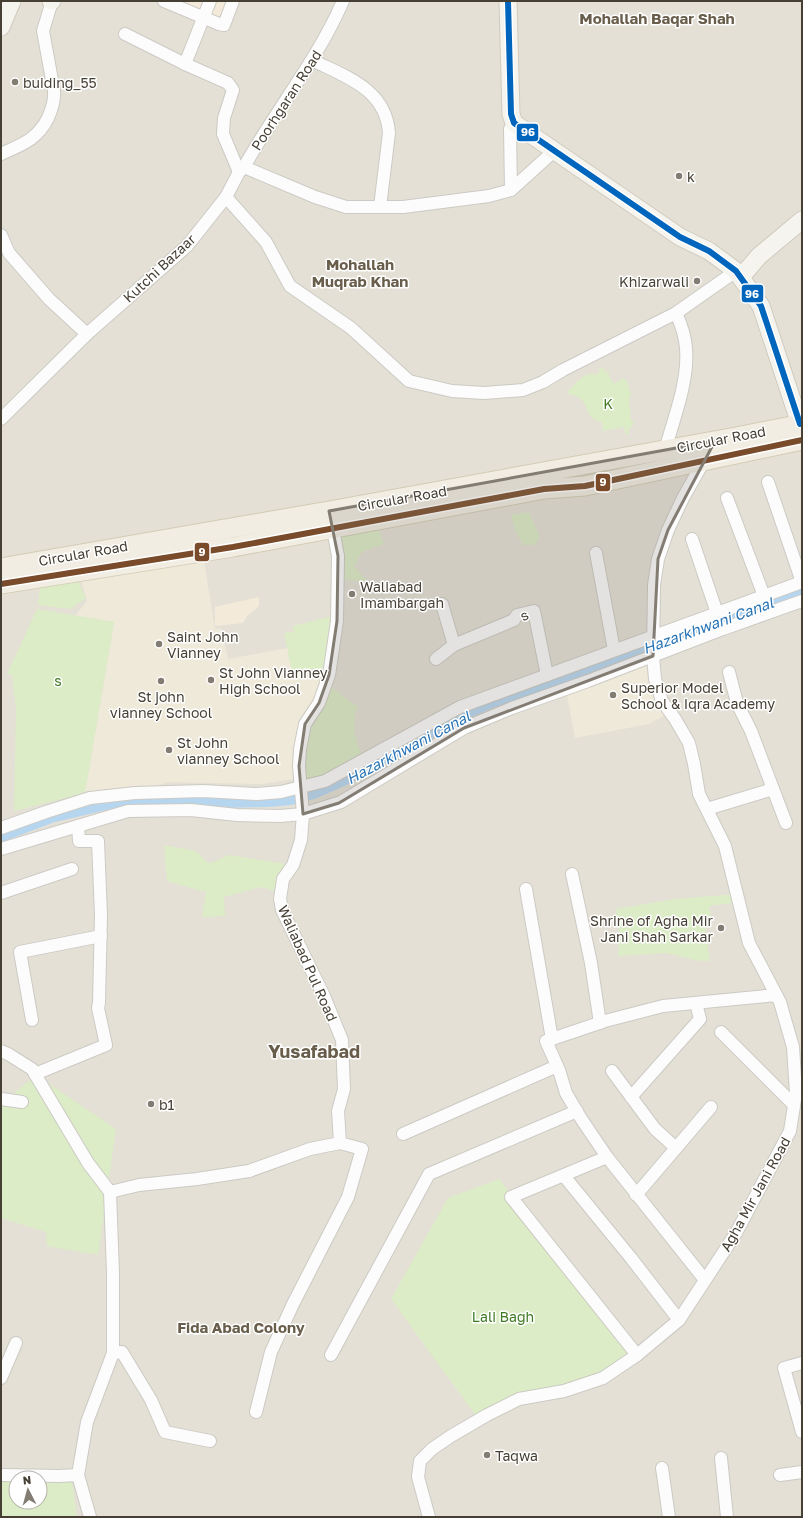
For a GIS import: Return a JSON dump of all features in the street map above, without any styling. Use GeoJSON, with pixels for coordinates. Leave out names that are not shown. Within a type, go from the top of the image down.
{"type":"FeatureCollection","features":[{"type":"Feature","properties":{"kind":"main road","name":"Circular Road"},"geometry":{"type":"LineString","coordinates":[[1,568],[331,520],[665,450],[715,441],[801,429]]}},
{"type":"Feature","properties":{"kind":"main road"},"geometry":{"type":"LineString","coordinates":[[1,584],[225,549],[331,520],[390,517],[544,489],[585,486],[704,461],[801,429]]}},
{"type":"Feature","properties":{"kind":"main road"},"geometry":{"type":"LineString","coordinates":[[704,461],[715,441]]}},
{"type":"Feature","properties":{"kind":"street"},"geometry":{"type":"LineString","coordinates":[[1,27],[12,1]]}},
{"type":"Feature","properties":{"kind":"street"},"geometry":{"type":"LineString","coordinates":[[1,154],[38,134],[45,124],[53,107],[54,91],[43,31],[52,1]]}},
{"type":"Feature","properties":{"kind":"street"},"geometry":{"type":"LineString","coordinates":[[164,1],[224,25],[233,1]]}},
{"type":"Feature","properties":{"kind":"street"},"geometry":{"type":"LineString","coordinates":[[185,64],[210,1]]}},
{"type":"Feature","properties":{"kind":"street","name":"Poorhgaran Road"},"geometry":{"type":"LineString","coordinates":[[226,196],[241,169],[312,60],[334,21],[343,1]]}},
{"type":"Feature","properties":{"kind":"street"},"geometry":{"type":"LineString","coordinates":[[508,1],[511,114],[514,123],[680,237],[709,251],[738,274],[761,306],[801,429]]}},
{"type":"Feature","properties":{"kind":"street"},"geometry":{"type":"LineString","coordinates":[[125,34],[185,64],[228,83],[233,90],[224,118],[223,134],[241,169],[315,198],[346,207],[403,207],[489,196],[511,190],[554,151]]}},
{"type":"Feature","properties":{"kind":"street"},"geometry":{"type":"LineString","coordinates":[[312,60],[358,84],[370,92],[384,110],[388,122],[389,133],[380,207]]}},
{"type":"Feature","properties":{"kind":"street"},"geometry":{"type":"LineString","coordinates":[[511,190],[510,128],[514,123]]}},
{"type":"Feature","properties":{"kind":"street"},"geometry":{"type":"LineString","coordinates":[[226,196],[266,242],[290,286],[351,328],[409,381],[452,391],[484,393],[524,390],[543,382],[563,370],[676,313],[738,274],[802,220]]}},
{"type":"Feature","properties":{"kind":"street","name":"Kutchi Bazaar"},"geometry":{"type":"LineString","coordinates":[[1,419],[87,334],[187,246],[226,196]]}},
{"type":"Feature","properties":{"kind":"street"},"geometry":{"type":"LineString","coordinates":[[1,235],[9,253],[49,299],[87,334]]}},
{"type":"Feature","properties":{"kind":"street"},"geometry":{"type":"LineString","coordinates":[[665,450],[683,385],[687,362],[683,330],[676,313]]}},
{"type":"Feature","properties":{"kind":"street"},"geometry":{"type":"LineString","coordinates":[[653,636],[654,585],[658,559],[668,530],[683,498],[704,461]]}},
{"type":"Feature","properties":{"kind":"street"},"geometry":{"type":"LineString","coordinates":[[1,828],[90,798],[135,793],[203,791],[257,794],[300,788],[325,781],[460,707],[802,582],[768,482]]}},
{"type":"Feature","properties":{"kind":"street"},"geometry":{"type":"LineString","coordinates":[[727,498],[764,596]]}},
{"type":"Feature","properties":{"kind":"street"},"geometry":{"type":"LineString","coordinates":[[300,788],[298,766],[305,724],[319,703],[329,675],[337,621],[338,556],[331,520]]}},
{"type":"Feature","properties":{"kind":"street"},"geometry":{"type":"LineString","coordinates":[[692,539],[717,613]]}},
{"type":"Feature","properties":{"kind":"street"},"geometry":{"type":"LineString","coordinates":[[596,553],[614,650]]}},
{"type":"Feature","properties":{"kind":"street"},"geometry":{"type":"LineString","coordinates":[[1,849],[128,811],[191,810],[237,815],[280,816],[303,814],[341,802],[464,728],[512,708],[802,601]]}},
{"type":"Feature","properties":{"kind":"street"},"geometry":{"type":"LineString","coordinates":[[442,604],[454,645]]}},
{"type":"Feature","properties":{"kind":"street","name":"s"},"geometry":{"type":"LineString","coordinates":[[436,659],[454,645],[514,620],[517,616],[534,611],[546,675]]}},
{"type":"Feature","properties":{"kind":"street","name":"Agha Mir Jani Road"},"geometry":{"type":"LineString","coordinates":[[429,1517],[418,1478],[420,1461],[432,1449],[487,1415],[519,1399],[564,1391],[604,1378],[637,1355],[679,1320],[736,1233],[790,1131],[796,1093],[793,1047],[780,1002],[748,943],[725,846],[699,794],[689,743],[662,700],[654,679],[653,636]]}},
{"type":"Feature","properties":{"kind":"street"},"geometry":{"type":"LineString","coordinates":[[729,672],[737,703],[751,731],[786,823]]}},
{"type":"Feature","properties":{"kind":"street","name":"Waliabad Pul Road"},"geometry":{"type":"LineString","coordinates":[[300,788],[303,814],[301,840],[293,864],[283,879],[280,899],[282,910],[324,996],[342,1040],[344,1089],[338,1112],[340,1142]]}},
{"type":"Feature","properties":{"kind":"street"},"geometry":{"type":"LineString","coordinates":[[707,810],[773,790]]}},
{"type":"Feature","properties":{"kind":"street"},"geometry":{"type":"LineString","coordinates":[[35,1074],[106,1045],[98,1015],[101,936],[98,841],[79,841],[78,826]]}},
{"type":"Feature","properties":{"kind":"street"},"geometry":{"type":"LineString","coordinates":[[1,893],[72,869]]}},
{"type":"Feature","properties":{"kind":"street"},"geometry":{"type":"LineString","coordinates":[[572,874],[591,963],[600,1023]]}},
{"type":"Feature","properties":{"kind":"street"},"geometry":{"type":"LineString","coordinates":[[526,890],[552,1039]]}},
{"type":"Feature","properties":{"kind":"street"},"geometry":{"type":"LineString","coordinates":[[32,1020],[20,952],[101,936]]}},
{"type":"Feature","properties":{"kind":"street"},"geometry":{"type":"LineString","coordinates":[[705,1280],[607,1157],[566,1092],[546,1041],[600,1023],[663,1006],[776,995]]}},
{"type":"Feature","properties":{"kind":"street"},"geometry":{"type":"LineString","coordinates":[[631,1097],[700,1018],[696,1003]]}},
{"type":"Feature","properties":{"kind":"street"},"geometry":{"type":"LineString","coordinates":[[720,1032],[794,1105]]}},
{"type":"Feature","properties":{"kind":"street"},"geometry":{"type":"LineString","coordinates":[[1,1051],[32,1069],[88,1163],[110,1192],[113,1273],[113,1353],[87,1422],[78,1474],[90,1517]]}},
{"type":"Feature","properties":{"kind":"street"},"geometry":{"type":"LineString","coordinates":[[403,1134],[557,1066]]}},
{"type":"Feature","properties":{"kind":"street"},"geometry":{"type":"LineString","coordinates":[[612,1071],[655,1128],[676,1148]]}},
{"type":"Feature","properties":{"kind":"street"},"geometry":{"type":"LineString","coordinates":[[1,1099],[22,1102]]}},
{"type":"Feature","properties":{"kind":"street"},"geometry":{"type":"LineString","coordinates":[[636,1195],[711,1107]]}},
{"type":"Feature","properties":{"kind":"street"},"geometry":{"type":"LineString","coordinates":[[330,1355],[429,1174],[577,1111]]}},
{"type":"Feature","properties":{"kind":"street"},"geometry":{"type":"LineString","coordinates":[[110,1192],[139,1185],[197,1179],[249,1171],[310,1149],[340,1142],[362,1149],[348,1197],[293,1304],[271,1352],[256,1412]]}},
{"type":"Feature","properties":{"kind":"street"},"geometry":{"type":"LineString","coordinates":[[607,1157],[511,1197],[637,1355]]}},
{"type":"Feature","properties":{"kind":"street"},"geometry":{"type":"LineString","coordinates":[[564,1176],[679,1320]]}},
{"type":"Feature","properties":{"kind":"street"},"geometry":{"type":"LineString","coordinates":[[2,1373],[16,1343]]}},
{"type":"Feature","properties":{"kind":"street"},"geometry":{"type":"LineString","coordinates":[[113,1353],[122,1352],[151,1400],[165,1432],[210,1441]]}},
{"type":"Feature","properties":{"kind":"street"},"geometry":{"type":"LineString","coordinates":[[802,1363],[784,1368],[802,1432]]}},
{"type":"Feature","properties":{"kind":"street"},"geometry":{"type":"LineString","coordinates":[[720,1458],[727,1517]]}},
{"type":"Feature","properties":{"kind":"street"},"geometry":{"type":"LineString","coordinates":[[662,1468],[669,1517]]}},
{"type":"Feature","properties":{"kind":"street"},"geometry":{"type":"LineString","coordinates":[[780,1475],[802,1472]]}},
{"type":"Feature","properties":{"kind":"street"},"geometry":{"type":"LineString","coordinates":[[1,1476],[59,1476],[78,1474]]}},
{"type":"Feature","properties":{"kind":"highlighted area"},"geometry":{"type":"Polygon","coordinates":[[[715,441],[668,530],[658,559],[653,656],[464,728],[339,803],[303,814],[299,766],[305,724],[319,703],[329,675],[337,621],[338,556],[329,511],[715,441]]]}},
{"type":"Feature","properties":{"kind":"shaded area"},"geometry":{"type":"Polygon","coordinates":[[[1,1],[802,1],[802,1517],[1,1517],[1,1]]]}},
{"type":"Feature","properties":{"kind":"shaded area"},"geometry":{"type":"Polygon","coordinates":[[[169,1],[230,1],[222,22],[169,1]]]}},
{"type":"Feature","properties":{"kind":"shaded area","name":"St John Vianney High School"},"geometry":{"type":"Polygon","coordinates":[[[203,555],[215,630],[221,628],[228,659],[288,648],[293,676],[315,672],[320,684],[294,749],[294,779],[261,784],[168,782],[135,793],[90,798],[89,790],[85,793],[114,622],[75,616],[87,601],[80,576],[203,555]]]}},
{"type":"Feature","properties":{"kind":"shaded area"},"geometry":{"type":"Polygon","coordinates":[[[259,597],[259,606],[247,616],[243,623],[215,626],[215,607],[259,597]]]}},
{"type":"Feature","properties":{"kind":"shaded area","name":"Superior Model School & Iqra Academy"},"geometry":{"type":"Polygon","coordinates":[[[653,656],[670,712],[649,724],[575,738],[566,689],[653,656]]]}},
{"type":"Feature","properties":{"kind":"green space","name":"K"},"geometry":{"type":"Polygon","coordinates":[[[604,368],[605,372],[611,372],[608,375],[614,384],[624,378],[628,383],[631,396],[629,398],[631,419],[634,424],[628,430],[629,433],[626,435],[624,427],[603,431],[602,422],[591,417],[582,400],[567,393],[584,376],[589,374],[599,374],[599,369],[604,368]]]}},
{"type":"Feature","properties":{"kind":"green space"},"geometry":{"type":"Polygon","coordinates":[[[529,512],[540,537],[535,545],[523,545],[516,532],[511,515],[529,512]]]}},
{"type":"Feature","properties":{"kind":"green space"},"geometry":{"type":"Polygon","coordinates":[[[377,525],[384,544],[362,552],[354,566],[367,581],[343,580],[338,531],[377,525]]]}},
{"type":"Feature","properties":{"kind":"green space"},"geometry":{"type":"Polygon","coordinates":[[[78,581],[86,598],[70,609],[38,605],[40,586],[78,581]]]}},
{"type":"Feature","properties":{"kind":"green space","name":"s"},"geometry":{"type":"Polygon","coordinates":[[[37,609],[114,622],[85,793],[14,811],[16,709],[12,675],[7,674],[37,609]]]}},
{"type":"Feature","properties":{"kind":"green space"},"geometry":{"type":"Polygon","coordinates":[[[333,616],[324,674],[315,672],[293,676],[284,633],[294,632],[293,626],[333,616]]]}},
{"type":"Feature","properties":{"kind":"green space"},"geometry":{"type":"Polygon","coordinates":[[[331,687],[358,707],[354,724],[361,753],[330,775],[303,781],[302,767],[308,725],[331,687]]]}},
{"type":"Feature","properties":{"kind":"green space"},"geometry":{"type":"Polygon","coordinates":[[[164,845],[196,851],[208,863],[214,862],[229,855],[293,865],[281,893],[261,887],[224,897],[225,916],[202,917],[206,892],[167,881],[164,845]]]}},
{"type":"Feature","properties":{"kind":"green space"},"geometry":{"type":"Polygon","coordinates":[[[737,894],[739,902],[709,906],[712,922],[705,924],[710,961],[700,961],[666,953],[618,956],[620,935],[616,909],[675,899],[737,894]]]}},
{"type":"Feature","properties":{"kind":"green space"},"geometry":{"type":"Polygon","coordinates":[[[36,1075],[116,1129],[98,1255],[47,1246],[46,1232],[1,1218],[1,1104],[36,1075]]]}},
{"type":"Feature","properties":{"kind":"green space","name":"Lali Bagh"},"geometry":{"type":"Polygon","coordinates":[[[499,1179],[637,1355],[603,1378],[519,1399],[479,1420],[391,1299],[448,1198],[499,1179]]]}},
{"type":"Feature","properties":{"kind":"green space"},"geometry":{"type":"Polygon","coordinates":[[[1,1481],[8,1481],[8,1510],[48,1510],[48,1481],[72,1481],[77,1517],[1,1517],[1,1481]]]}},
{"type":"Feature","properties":{"kind":"waterway","name":"Hazarkhwani Canal"},"geometry":{"type":"LineString","coordinates":[[1,837],[51,818],[123,801],[159,800],[218,803],[268,802],[291,800],[314,794],[348,779],[464,715],[492,703],[802,590]]}},
{"type":"Feature","properties":{"kind":"transit line","name":"96"},"geometry":{"type":"LineString","coordinates":[[508,1],[511,114],[514,123],[680,237],[709,251],[736,271],[761,306],[800,424]]}},
{"type":"Feature","properties":{"kind":"transit line","name":"9"},"geometry":{"type":"LineString","coordinates":[[1,584],[233,547],[544,489],[585,486],[802,440]]}},
{"type":"Feature","properties":{"kind":"place","name":"buiding_55"},"geometry":{"type":"Point","coordinates":[15,82]}},
{"type":"Feature","properties":{"kind":"place","name":"k"},"geometry":{"type":"Point","coordinates":[679,176]}},
{"type":"Feature","properties":{"kind":"place","name":"Khizarwali"},"geometry":{"type":"Point","coordinates":[697,281]}},
{"type":"Feature","properties":{"kind":"place","name":"Waliabad Imambargah"},"geometry":{"type":"Point","coordinates":[352,594]}},
{"type":"Feature","properties":{"kind":"place","name":"Saint John Vianney"},"geometry":{"type":"Point","coordinates":[159,644]}},
{"type":"Feature","properties":{"kind":"place","name":"St John Vianney High School"},"geometry":{"type":"Point","coordinates":[211,680]}},
{"type":"Feature","properties":{"kind":"place","name":"St john vianney School"},"geometry":{"type":"Point","coordinates":[161,681]}},
{"type":"Feature","properties":{"kind":"place","name":"Superior Model School & Iqra Academy"},"geometry":{"type":"Point","coordinates":[613,695]}},
{"type":"Feature","properties":{"kind":"place","name":"St John vianney School"},"geometry":{"type":"Point","coordinates":[169,750]}},
{"type":"Feature","properties":{"kind":"place","name":"Shrine of Agha Mir Jani Shah Sarkar"},"geometry":{"type":"Point","coordinates":[721,928]}},
{"type":"Feature","properties":{"kind":"place","name":"b1"},"geometry":{"type":"Point","coordinates":[151,1104]}},
{"type":"Feature","properties":{"kind":"place","name":"Taqwa"},"geometry":{"type":"Point","coordinates":[487,1455]}},
{"type":"Feature","properties":{"kind":"district","name":"Mohallah Baqar Shah"},"geometry":{"type":"Point","coordinates":[657,18]}},
{"type":"Feature","properties":{"kind":"district","name":"Mohallah Muqrab Khan"},"geometry":{"type":"Point","coordinates":[360,272]}},
{"type":"Feature","properties":{"kind":"district","name":"Yusafabad"},"geometry":{"type":"Point","coordinates":[314,1051]}},
{"type":"Feature","properties":{"kind":"district","name":"Fida Abad Colony"},"geometry":{"type":"Point","coordinates":[241,1327]}}]}
